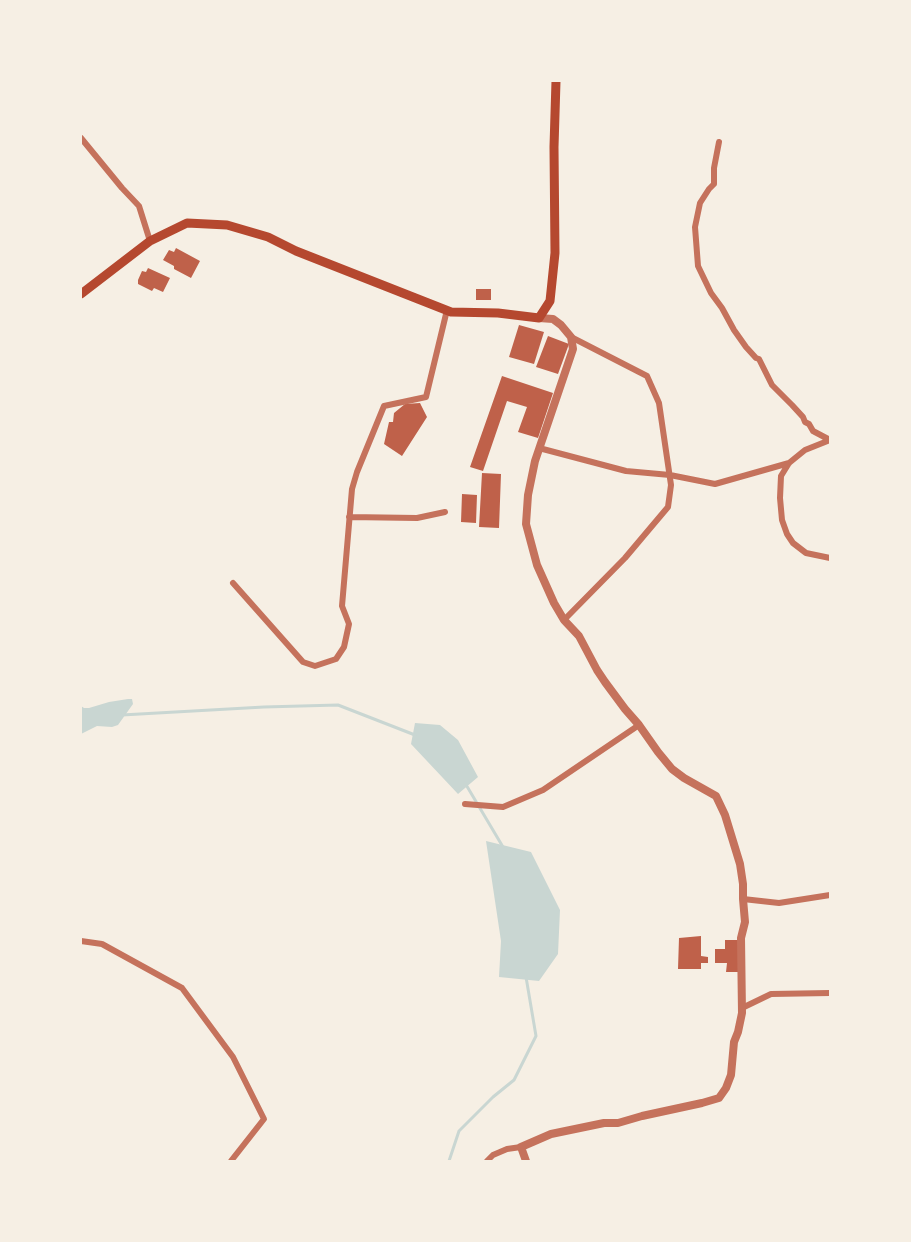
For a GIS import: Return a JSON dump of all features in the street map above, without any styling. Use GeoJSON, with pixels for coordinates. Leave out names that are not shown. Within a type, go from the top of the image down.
{"type":"FeatureCollection","features":[{"type":"Feature","properties":{"kind":"main road"},"geometry":{"type":"LineString","coordinates":[[81,294],[150,241],[187,223],[227,225],[268,237],[297,251],[450,312],[498,313],[539,318],[550,300],[555,253],[556,81]]}},
{"type":"Feature","properties":{"kind":"street"},"geometry":{"type":"LineString","coordinates":[[81,138],[139,206],[150,241]]}},
{"type":"Feature","properties":{"kind":"street"},"geometry":{"type":"LineString","coordinates":[[720,142],[714,168],[714,184],[700,203],[695,227],[698,266],[734,330],[746,347],[759,359],[772,385],[803,417],[813,431],[830,440]]}},
{"type":"Feature","properties":{"kind":"street"},"geometry":{"type":"LineString","coordinates":[[233,582],[303,662],[315,666],[336,659],[344,647],[349,624],[342,606],[352,489],[357,472],[384,406],[426,397],[447,310]]}},
{"type":"Feature","properties":{"kind":"street"},"geometry":{"type":"LineString","coordinates":[[539,318],[553,319],[571,337],[647,376],[659,403],[671,485],[668,507],[626,558],[564,620]]}},
{"type":"Feature","properties":{"kind":"street"},"geometry":{"type":"LineString","coordinates":[[487,1161],[493,1155],[507,1149],[521,1147],[551,1134],[604,1123],[618,1123],[719,1098],[731,1075],[734,1042],[742,1008],[741,938],[745,922],[743,884],[740,864],[725,815],[716,796],[672,769],[605,682],[579,636],[564,620],[554,603],[537,565],[526,524],[528,495],[538,448],[573,349],[571,337]]}},
{"type":"Feature","properties":{"kind":"street"},"geometry":{"type":"LineString","coordinates":[[830,440],[805,450],[789,463],[781,476],[780,498],[782,520],[793,543],[806,553],[830,558]]}},
{"type":"Feature","properties":{"kind":"street"},"geometry":{"type":"LineString","coordinates":[[538,448],[626,471],[670,475],[715,484],[789,463]]}},
{"type":"Feature","properties":{"kind":"street"},"geometry":{"type":"LineString","coordinates":[[350,517],[417,518],[445,512]]}},
{"type":"Feature","properties":{"kind":"street"},"geometry":{"type":"LineString","coordinates":[[465,804],[503,807],[543,790],[639,725]]}},
{"type":"Feature","properties":{"kind":"street"},"geometry":{"type":"LineString","coordinates":[[743,899],[779,903],[830,895]]}},
{"type":"Feature","properties":{"kind":"street"},"geometry":{"type":"LineString","coordinates":[[81,941],[102,944],[182,988],[233,1057],[264,1119],[231,1161]]}},
{"type":"Feature","properties":{"kind":"street"},"geometry":{"type":"LineString","coordinates":[[742,1008],[771,994],[830,993]]}},
{"type":"Feature","properties":{"kind":"street"},"geometry":{"type":"LineString","coordinates":[[521,1147],[525,1161]]}},
{"type":"Feature","properties":{"kind":"shaded area"},"geometry":{"type":"Polygon","coordinates":[[[132,699],[133,704],[118,725],[97,726],[81,734],[81,706],[89,708],[132,699]]]}},
{"type":"Feature","properties":{"kind":"shaded area"},"geometry":{"type":"Polygon","coordinates":[[[415,723],[440,725],[458,740],[478,777],[458,794],[411,744],[415,723]]]}},
{"type":"Feature","properties":{"kind":"shaded area"},"geometry":{"type":"Polygon","coordinates":[[[486,841],[531,852],[560,910],[558,954],[539,981],[499,977],[501,941],[486,841]]]}},
{"type":"Feature","properties":{"kind":"building"},"geometry":{"type":"Polygon","coordinates":[[[176,248],[200,261],[191,278],[163,260],[169,250],[174,252],[176,248]]]}},
{"type":"Feature","properties":{"kind":"building"},"geometry":{"type":"Polygon","coordinates":[[[148,268],[170,278],[163,292],[154,288],[152,291],[138,284],[142,271],[146,272],[148,268]]]}},
{"type":"Feature","properties":{"kind":"building"},"geometry":{"type":"Polygon","coordinates":[[[476,289],[491,289],[491,300],[476,300],[476,289]]]}},
{"type":"Feature","properties":{"kind":"building"},"geometry":{"type":"Polygon","coordinates":[[[519,325],[544,332],[534,364],[509,357],[519,325]]]}},
{"type":"Feature","properties":{"kind":"building"},"geometry":{"type":"Polygon","coordinates":[[[548,336],[569,344],[558,374],[536,367],[548,336]]]}},
{"type":"Feature","properties":{"kind":"building"},"geometry":{"type":"Polygon","coordinates":[[[502,376],[553,393],[538,438],[518,432],[527,407],[507,401],[483,471],[470,467],[502,376]]]}},
{"type":"Feature","properties":{"kind":"building"},"geometry":{"type":"Polygon","coordinates":[[[420,403],[427,417],[402,456],[384,444],[389,422],[393,422],[394,413],[405,404],[420,403]]]}},
{"type":"Feature","properties":{"kind":"building"},"geometry":{"type":"Polygon","coordinates":[[[482,473],[501,474],[499,528],[479,527],[482,473]]]}},
{"type":"Feature","properties":{"kind":"building"},"geometry":{"type":"Polygon","coordinates":[[[462,494],[477,495],[476,523],[461,522],[462,494]]]}},
{"type":"Feature","properties":{"kind":"building"},"geometry":{"type":"Polygon","coordinates":[[[701,936],[701,956],[708,957],[708,963],[701,963],[701,969],[678,969],[679,938],[701,936]]]}},
{"type":"Feature","properties":{"kind":"building"},"geometry":{"type":"Polygon","coordinates":[[[725,940],[739,940],[739,972],[726,972],[727,963],[715,963],[715,949],[725,949],[725,940]]]}},
{"type":"Feature","properties":{"kind":"waterway"},"geometry":{"type":"LineString","coordinates":[[122,715],[338,705],[415,735]]}},
{"type":"Feature","properties":{"kind":"waterway"},"geometry":{"type":"LineString","coordinates":[[465,783],[503,847]]}},
{"type":"Feature","properties":{"kind":"waterway"},"geometry":{"type":"LineString","coordinates":[[449,1161],[459,1131],[493,1097],[514,1080],[536,1036],[526,977]]}}]}
